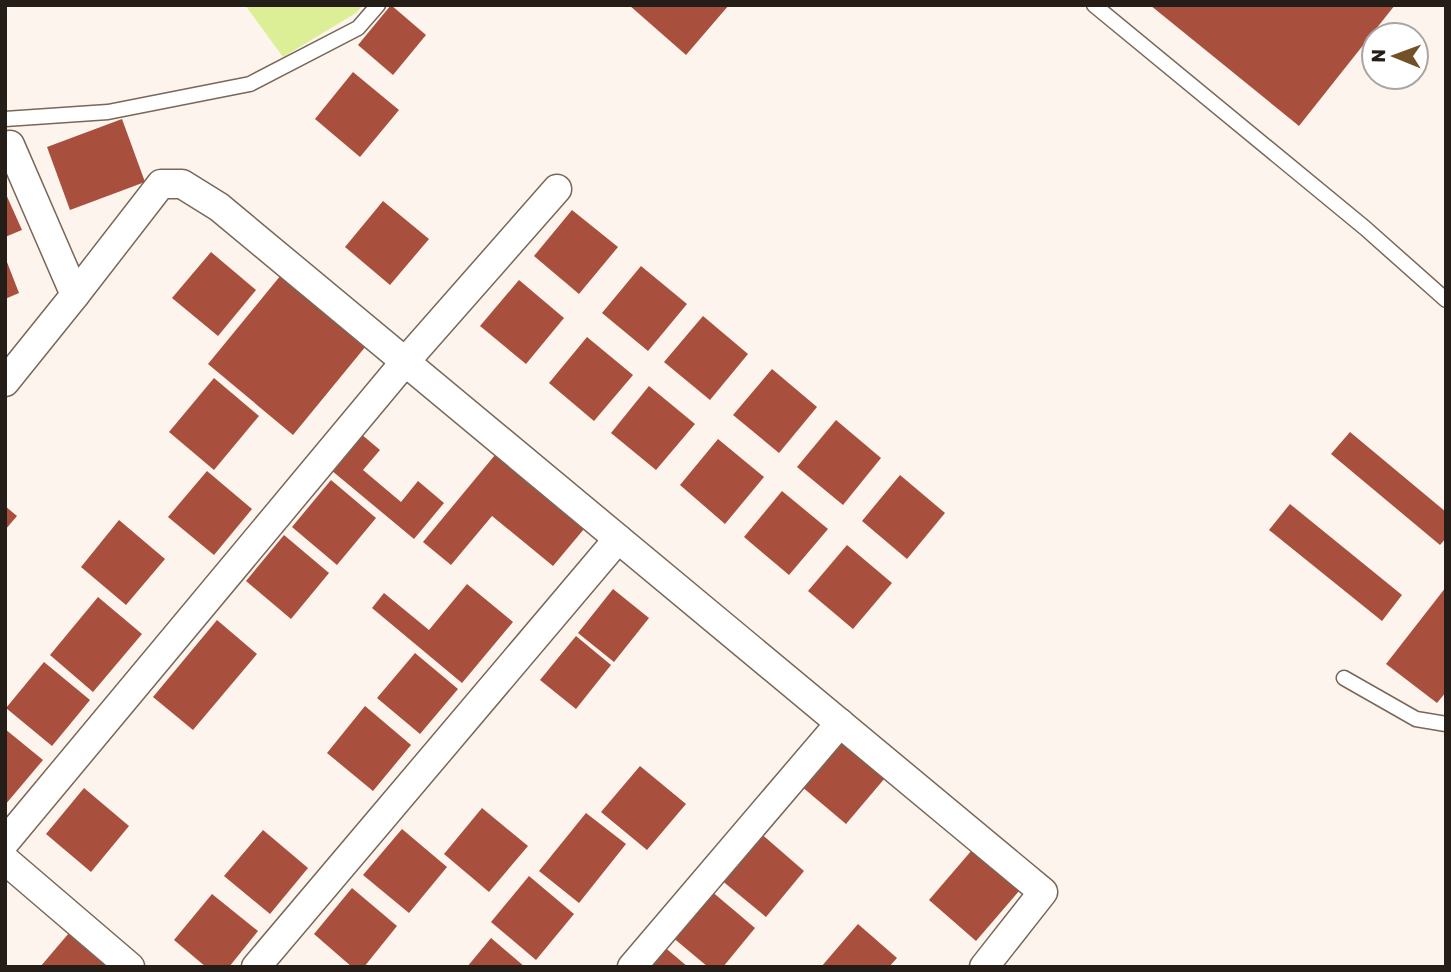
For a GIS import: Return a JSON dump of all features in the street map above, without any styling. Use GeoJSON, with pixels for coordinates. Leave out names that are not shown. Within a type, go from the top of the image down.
{"type":"FeatureCollection","features":[{"type":"Feature","properties":{"kind":"street"},"geometry":{"type":"LineString","coordinates":[[8,132],[75,295]]}},
{"type":"Feature","properties":{"kind":"street"},"geometry":{"type":"LineString","coordinates":[[5,382],[161,184],[182,184],[219,207],[1043,892],[984,967]]}},
{"type":"Feature","properties":{"kind":"street"},"geometry":{"type":"LineString","coordinates":[[5,842],[404,363],[557,188]]}},
{"type":"Feature","properties":{"kind":"street"},"geometry":{"type":"LineString","coordinates":[[257,967],[618,540]]}},
{"type":"Feature","properties":{"kind":"street"},"geometry":{"type":"LineString","coordinates":[[632,967],[839,723]]}},
{"type":"Feature","properties":{"kind":"street"},"geometry":{"type":"LineString","coordinates":[[5,860],[130,967]]}},
{"type":"Feature","properties":{"kind":"lane"},"geometry":{"type":"LineString","coordinates":[[8,132],[250,84],[358,28],[378,5]]}},
{"type":"Feature","properties":{"kind":"lane"},"geometry":{"type":"LineString","coordinates":[[1094,5],[1365,228],[1446,300]]}},
{"type":"Feature","properties":{"kind":"lane"},"geometry":{"type":"LineString","coordinates":[[1344,678],[1416,719],[1446,724]]}},
{"type":"Feature","properties":{"kind":"green space"},"geometry":{"type":"Polygon","coordinates":[[[245,5],[363,5],[356,13],[283,57],[245,5]]]}},
{"type":"Feature","properties":{"kind":"building"},"geometry":{"type":"Polygon","coordinates":[[[391,5],[426,35],[393,75],[358,45],[391,5]]]}},
{"type":"Feature","properties":{"kind":"building"},"geometry":{"type":"Polygon","coordinates":[[[629,5],[729,5],[686,55],[629,5]]]}},
{"type":"Feature","properties":{"kind":"building"},"geometry":{"type":"Polygon","coordinates":[[[1150,5],[1395,5],[1382,21],[1360,21],[1360,49],[1299,126],[1150,5]]]}},
{"type":"Feature","properties":{"kind":"building"},"geometry":{"type":"Polygon","coordinates":[[[353,72],[399,110],[360,157],[315,119],[353,72]]]}},
{"type":"Feature","properties":{"kind":"building"},"geometry":{"type":"Polygon","coordinates":[[[122,119],[145,182],[70,210],[47,147],[122,119]]]}},
{"type":"Feature","properties":{"kind":"building"},"geometry":{"type":"Polygon","coordinates":[[[5,192],[22,230],[5,237],[5,192]]]}},
{"type":"Feature","properties":{"kind":"building"},"geometry":{"type":"Polygon","coordinates":[[[383,201],[429,239],[390,285],[345,247],[383,201]]]}},
{"type":"Feature","properties":{"kind":"building"},"geometry":{"type":"Polygon","coordinates":[[[572,210],[618,247],[579,294],[534,256],[572,210]]]}},
{"type":"Feature","properties":{"kind":"building"},"geometry":{"type":"Polygon","coordinates":[[[211,252],[256,290],[218,336],[172,298],[211,252]]]}},
{"type":"Feature","properties":{"kind":"building"},"geometry":{"type":"Polygon","coordinates":[[[5,257],[19,293],[5,299],[5,257]]]}},
{"type":"Feature","properties":{"kind":"building"},"geometry":{"type":"Polygon","coordinates":[[[641,266],[687,304],[648,351],[602,313],[641,266]]]}},
{"type":"Feature","properties":{"kind":"building"},"geometry":{"type":"Polygon","coordinates":[[[281,275],[366,346],[293,435],[208,364],[281,275]]]}},
{"type":"Feature","properties":{"kind":"building"},"geometry":{"type":"Polygon","coordinates":[[[519,280],[564,318],[526,364],[480,326],[519,280]]]}},
{"type":"Feature","properties":{"kind":"building"},"geometry":{"type":"Polygon","coordinates":[[[703,316],[748,354],[710,400],[664,362],[703,316]]]}},
{"type":"Feature","properties":{"kind":"building"},"geometry":{"type":"Polygon","coordinates":[[[587,337],[633,375],[594,421],[549,383],[587,337]]]}},
{"type":"Feature","properties":{"kind":"building"},"geometry":{"type":"Polygon","coordinates":[[[772,369],[817,407],[779,453],[733,415],[772,369]]]}},
{"type":"Feature","properties":{"kind":"building"},"geometry":{"type":"Polygon","coordinates":[[[214,378],[259,416],[214,470],[169,432],[214,378]]]}},
{"type":"Feature","properties":{"kind":"building"},"geometry":{"type":"Polygon","coordinates":[[[649,386],[695,424],[656,470],[611,433],[649,386]]]}},
{"type":"Feature","properties":{"kind":"building"},"geometry":{"type":"Polygon","coordinates":[[[836,420],[881,458],[843,505],[797,467],[836,420]]]}},
{"type":"Feature","properties":{"kind":"building"},"geometry":{"type":"Polygon","coordinates":[[[1350,432],[1446,512],[1446,538],[1440,545],[1331,454],[1350,432]]]}},
{"type":"Feature","properties":{"kind":"building"},"geometry":{"type":"Polygon","coordinates":[[[361,434],[380,450],[363,470],[401,502],[418,481],[444,503],[414,539],[331,470],[361,434]]]}},
{"type":"Feature","properties":{"kind":"building"},"geometry":{"type":"Polygon","coordinates":[[[718,439],[764,477],[725,524],[680,485],[718,439]]]}},
{"type":"Feature","properties":{"kind":"building"},"geometry":{"type":"Polygon","coordinates":[[[495,455],[584,529],[553,566],[492,516],[451,565],[423,542],[495,455]]]}},
{"type":"Feature","properties":{"kind":"building"},"geometry":{"type":"Polygon","coordinates":[[[207,471],[252,509],[214,555],[168,517],[207,471]]]}},
{"type":"Feature","properties":{"kind":"building"},"geometry":{"type":"Polygon","coordinates":[[[900,475],[945,513],[907,559],[862,521],[900,475]]]}},
{"type":"Feature","properties":{"kind":"building"},"geometry":{"type":"Polygon","coordinates":[[[331,480],[376,518],[337,565],[292,527],[331,480]]]}},
{"type":"Feature","properties":{"kind":"building"},"geometry":{"type":"Polygon","coordinates":[[[782,491],[828,529],[789,575],[744,537],[782,491]]]}},
{"type":"Feature","properties":{"kind":"building"},"geometry":{"type":"Polygon","coordinates":[[[1290,504],[1402,595],[1382,621],[1269,530],[1290,504]]]}},
{"type":"Feature","properties":{"kind":"building"},"geometry":{"type":"Polygon","coordinates":[[[5,506],[17,516],[5,530],[5,506]]]}},
{"type":"Feature","properties":{"kind":"building"},"geometry":{"type":"Polygon","coordinates":[[[119,520],[165,559],[126,605],[81,567],[119,520]]]}},
{"type":"Feature","properties":{"kind":"building"},"geometry":{"type":"Polygon","coordinates":[[[284,535],[329,573],[291,619],[246,581],[284,535]]]}},
{"type":"Feature","properties":{"kind":"building"},"geometry":{"type":"Polygon","coordinates":[[[847,545],[892,583],[853,629],[808,591],[847,545]]]}},
{"type":"Feature","properties":{"kind":"building"},"geometry":{"type":"Polygon","coordinates":[[[467,584],[513,622],[462,683],[372,608],[384,593],[429,630],[467,584]]]}},
{"type":"Feature","properties":{"kind":"building"},"geometry":{"type":"Polygon","coordinates":[[[1446,587],[1446,692],[1437,703],[1386,664],[1446,587]]]}},
{"type":"Feature","properties":{"kind":"building"},"geometry":{"type":"Polygon","coordinates":[[[613,589],[649,618],[614,662],[578,633],[613,589]]]}},
{"type":"Feature","properties":{"kind":"building"},"geometry":{"type":"Polygon","coordinates":[[[98,597],[142,634],[93,692],[50,655],[98,597]]]}},
{"type":"Feature","properties":{"kind":"building"},"geometry":{"type":"Polygon","coordinates":[[[217,620],[257,654],[193,730],[153,697],[217,620]]]}},
{"type":"Feature","properties":{"kind":"building"},"geometry":{"type":"Polygon","coordinates":[[[576,636],[611,665],[576,709],[540,680],[576,636]]]}},
{"type":"Feature","properties":{"kind":"building"},"geometry":{"type":"Polygon","coordinates":[[[415,653],[458,689],[420,734],[377,698],[415,653]]]}},
{"type":"Feature","properties":{"kind":"building"},"geometry":{"type":"Polygon","coordinates":[[[44,662],[90,700],[52,746],[6,708],[44,662]]]}},
{"type":"Feature","properties":{"kind":"building"},"geometry":{"type":"Polygon","coordinates":[[[365,706],[411,745],[373,791],[327,753],[365,706]]]}},
{"type":"Feature","properties":{"kind":"building"},"geometry":{"type":"Polygon","coordinates":[[[5,729],[43,760],[5,805],[5,729]]]}},
{"type":"Feature","properties":{"kind":"building"},"geometry":{"type":"Polygon","coordinates":[[[840,739],[885,778],[846,824],[801,786],[840,739]]]}},
{"type":"Feature","properties":{"kind":"building"},"geometry":{"type":"Polygon","coordinates":[[[640,766],[686,804],[647,850],[601,812],[640,766]]]}},
{"type":"Feature","properties":{"kind":"building"},"geometry":{"type":"Polygon","coordinates":[[[84,788],[129,826],[91,872],[46,834],[84,788]]]}},
{"type":"Feature","properties":{"kind":"building"},"geometry":{"type":"Polygon","coordinates":[[[482,808],[528,846],[489,892],[444,854],[482,808]]]}},
{"type":"Feature","properties":{"kind":"building"},"geometry":{"type":"Polygon","coordinates":[[[586,813],[626,844],[579,903],[539,871],[586,813]]]}},
{"type":"Feature","properties":{"kind":"building"},"geometry":{"type":"Polygon","coordinates":[[[402,829],[447,867],[409,913],[363,875],[402,829]]]}},
{"type":"Feature","properties":{"kind":"building"},"geometry":{"type":"Polygon","coordinates":[[[263,830],[308,868],[270,914],[224,876],[263,830]]]}},
{"type":"Feature","properties":{"kind":"building"},"geometry":{"type":"Polygon","coordinates":[[[759,832],[804,871],[766,917],[720,879],[759,832]]]}},
{"type":"Feature","properties":{"kind":"building"},"geometry":{"type":"Polygon","coordinates":[[[972,850],[1019,891],[976,941],[929,900],[972,850]]]}},
{"type":"Feature","properties":{"kind":"building"},"geometry":{"type":"Polygon","coordinates":[[[529,876],[574,914],[536,960],[491,922],[529,876]]]}},
{"type":"Feature","properties":{"kind":"building"},"geometry":{"type":"Polygon","coordinates":[[[352,888],[397,926],[364,967],[352,967],[314,934],[352,888]]]}},
{"type":"Feature","properties":{"kind":"building"},"geometry":{"type":"Polygon","coordinates":[[[710,890],[755,928],[723,967],[708,967],[671,936],[710,890]]]}},
{"type":"Feature","properties":{"kind":"building"},"geometry":{"type":"Polygon","coordinates":[[[212,894],[258,931],[229,967],[206,967],[174,940],[212,894]]]}},
{"type":"Feature","properties":{"kind":"building"},"geometry":{"type":"Polygon","coordinates":[[[858,924],[897,958],[889,967],[821,967],[858,924]]]}},
{"type":"Feature","properties":{"kind":"building"},"geometry":{"type":"Polygon","coordinates":[[[69,933],[109,967],[40,967],[69,933]]]}},
{"type":"Feature","properties":{"kind":"building"},"geometry":{"type":"Polygon","coordinates":[[[491,938],[525,967],[467,967],[491,938]]]}},
{"type":"Feature","properties":{"kind":"building"},"geometry":{"type":"Polygon","coordinates":[[[662,945],[688,967],[644,967],[662,945]]]}}]}
